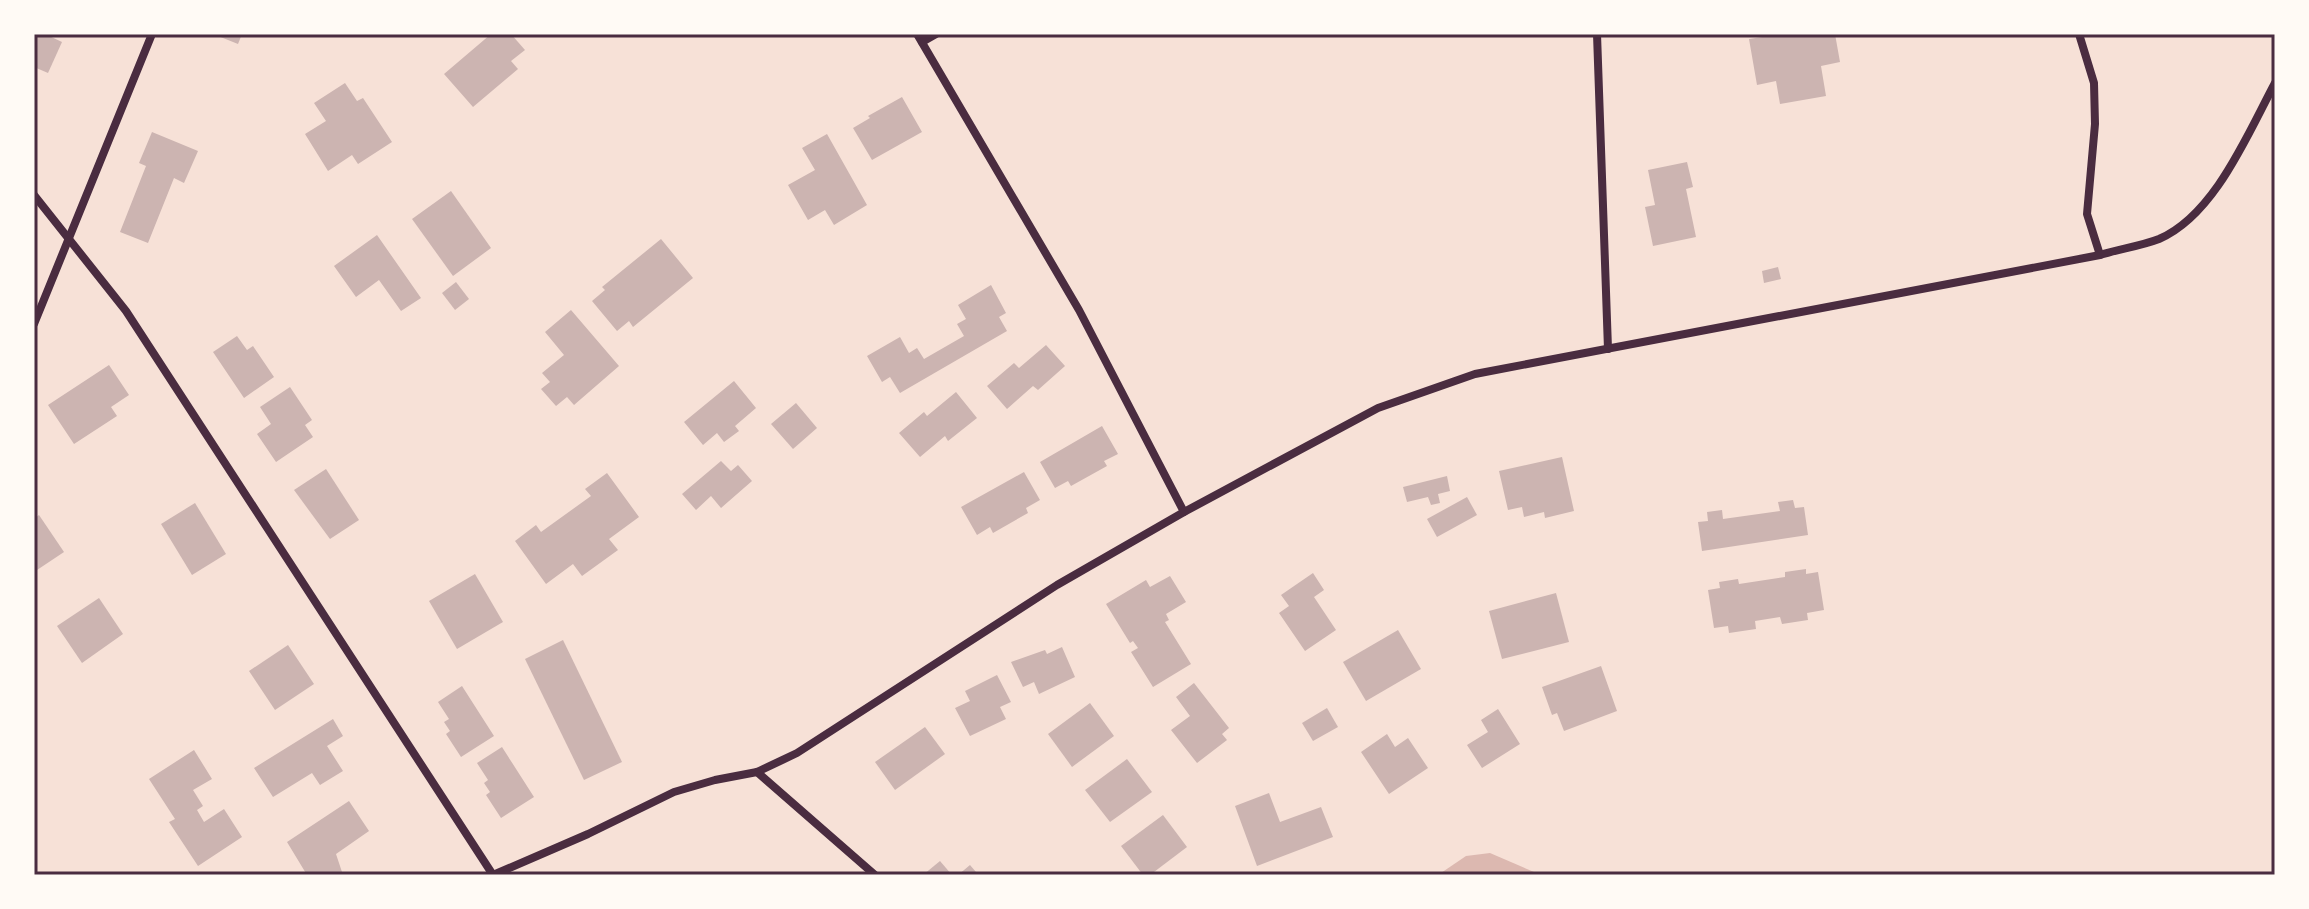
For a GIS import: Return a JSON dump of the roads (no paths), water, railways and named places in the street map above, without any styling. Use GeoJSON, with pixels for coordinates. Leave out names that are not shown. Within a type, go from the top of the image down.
{"type":"FeatureCollection","features":[{"type":"Feature","properties":{"kind":"street"},"geometry":{"type":"LineString","coordinates":[[34,324],[152,34]]}},
{"type":"Feature","properties":{"kind":"street"},"geometry":{"type":"LineString","coordinates":[[936,34],[920,38],[1079,310],[1184,512]]}},
{"type":"Feature","properties":{"kind":"street"},"geometry":{"type":"LineString","coordinates":[[1597,34],[1608,349]]}},
{"type":"Feature","properties":{"kind":"street"},"geometry":{"type":"LineString","coordinates":[[2079,34],[2094,83],[2095,124],[2087,214],[2100,255]]}},
{"type":"Feature","properties":{"kind":"street"},"geometry":{"type":"LineString","coordinates":[[34,195],[126,311],[493,875],[674,792],[757,772],[830,732],[1057,585],[1184,512],[1378,408],[1475,374],[2100,255],[2159,239],[2182,225],[2210,196],[2275,83]]}},
{"type":"Feature","properties":{"kind":"street"},"geometry":{"type":"LineString","coordinates":[[757,772],[875,875]]}}]}
